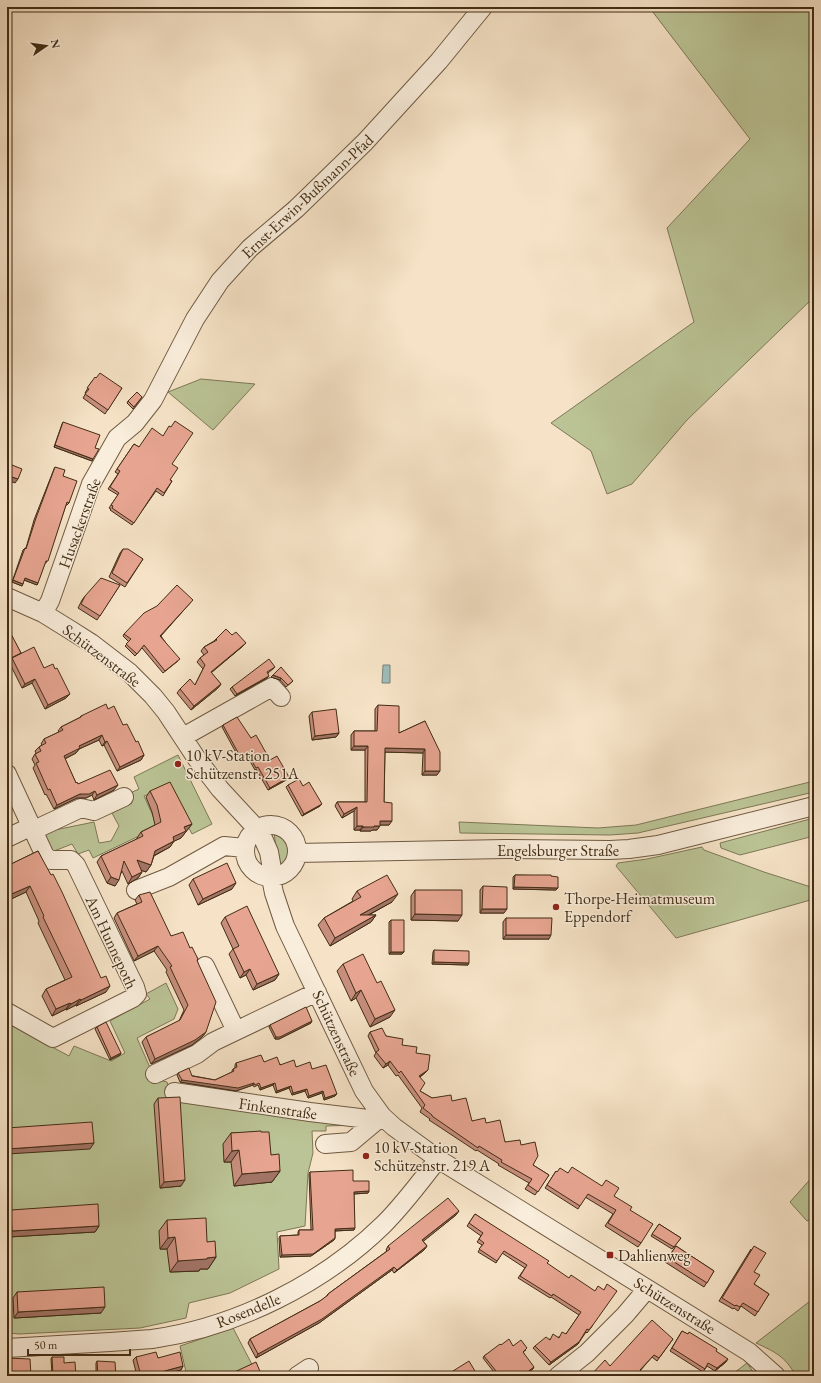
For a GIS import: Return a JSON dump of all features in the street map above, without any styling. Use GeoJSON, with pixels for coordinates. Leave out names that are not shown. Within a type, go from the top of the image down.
{"type":"FeatureCollection","features":[{"type":"Feature","properties":{"kind":"street","name":"Ernst-Erwin-Bußmann-Pfad"},"geometry":{"type":"LineString","coordinates":[[153,400],[195,319],[220,281],[250,248],[296,209],[365,142],[439,61],[482,7]]}},
{"type":"Feature","properties":{"kind":"street","name":"Husackerstraße"},"geometry":{"type":"LineString","coordinates":[[43,613],[50,601],[90,484],[117,438],[135,423],[153,400]]}},
{"type":"Feature","properties":{"kind":"street","name":"Schützenstraße"},"geometry":{"type":"LineString","coordinates":[[7,597],[43,613],[91,643],[130,673],[153,696],[166,712],[197,760],[220,789],[259,832],[269,852],[271,873],[278,908],[285,926],[364,1091],[382,1116],[405,1136],[438,1159],[749,1352],[776,1376]]}},
{"type":"Feature","properties":{"kind":"street"},"geometry":{"type":"LineString","coordinates":[[183,737],[272,687],[281,697]]}},
{"type":"Feature","properties":{"kind":"street","name":"Am Hunnepoth"},"geometry":{"type":"LineString","coordinates":[[7,774],[31,829],[45,856],[51,860],[71,860],[76,865],[137,994],[133,998],[53,1038],[7,1012]]}},
{"type":"Feature","properties":{"kind":"street"},"geometry":{"type":"LineString","coordinates":[[7,838],[81,808],[94,811],[124,797]]}},
{"type":"Feature","properties":{"kind":"street","name":"Engelsburger Straße"},"geometry":{"type":"LineString","coordinates":[[297,853],[505,849],[629,849],[664,843],[814,806]]}},
{"type":"Feature","properties":{"kind":"street"},"geometry":{"type":"LineString","coordinates":[[263,826],[280,826],[293,837],[296,844],[297,853],[296,861],[292,868],[282,875],[271,873],[262,876],[254,872],[248,865],[245,857],[245,848],[248,838],[259,832],[263,826]]}},
{"type":"Feature","properties":{"kind":"street"},"geometry":{"type":"LineString","coordinates":[[136,890],[169,877],[224,846],[245,848]]}},
{"type":"Feature","properties":{"kind":"street"},"geometry":{"type":"LineString","coordinates":[[205,966],[236,1031]]}},
{"type":"Feature","properties":{"kind":"street"},"geometry":{"type":"LineString","coordinates":[[155,1074],[197,1054],[213,1042],[317,992]]}},
{"type":"Feature","properties":{"kind":"street","name":"Finkenstraße"},"geometry":{"type":"LineString","coordinates":[[174,1092],[324,1114],[368,1119],[382,1116]]}},
{"type":"Feature","properties":{"kind":"street"},"geometry":{"type":"LineString","coordinates":[[325,1144],[351,1142],[382,1116]]}},
{"type":"Feature","properties":{"kind":"street","name":"Rosendelle"},"geometry":{"type":"LineString","coordinates":[[7,1348],[151,1339],[193,1331],[233,1319],[259,1308],[314,1279],[368,1239],[399,1208],[438,1159]]}},
{"type":"Feature","properties":{"kind":"street"},"geometry":{"type":"LineString","coordinates":[[558,1376],[586,1353],[625,1315],[647,1289]]}},
{"type":"Feature","properties":{"kind":"green space"},"geometry":{"type":"Polygon","coordinates":[[[649,7],[814,7],[814,297],[687,420],[632,484],[607,494],[591,451],[551,423],[694,322],[667,228],[750,139],[649,7]]]}},
{"type":"Feature","properties":{"kind":"green space"},"geometry":{"type":"Polygon","coordinates":[[[201,379],[255,384],[213,430],[168,392],[201,379]]]}},
{"type":"Feature","properties":{"kind":"green space"},"geometry":{"type":"Polygon","coordinates":[[[178,755],[212,824],[192,834],[167,786],[144,796],[158,827],[93,858],[89,850],[78,854],[72,844],[49,853],[40,833],[94,822],[99,843],[111,841],[119,826],[112,813],[132,803],[128,794],[139,789],[134,777],[178,755]]]}},
{"type":"Feature","properties":{"kind":"green space"},"geometry":{"type":"Polygon","coordinates":[[[814,781],[814,792],[638,833],[610,835],[460,833],[459,822],[598,828],[636,825],[814,781]]]}},
{"type":"Feature","properties":{"kind":"green space"},"geometry":{"type":"Polygon","coordinates":[[[814,818],[814,836],[740,855],[721,848],[720,843],[814,818]]]}},
{"type":"Feature","properties":{"kind":"green space"},"geometry":{"type":"Polygon","coordinates":[[[274,833],[284,840],[290,854],[285,863],[279,867],[274,833]]]}},
{"type":"Feature","properties":{"kind":"green space"},"geometry":{"type":"Polygon","coordinates":[[[702,847],[704,850],[764,872],[814,888],[814,899],[676,938],[616,866],[618,863],[647,859],[702,847]]]}},
{"type":"Feature","properties":{"kind":"green space"},"geometry":{"type":"Polygon","coordinates":[[[166,983],[178,1009],[174,1019],[137,1038],[155,1079],[167,1082],[171,1095],[360,1125],[326,1126],[326,1131],[312,1131],[313,1153],[308,1173],[305,1226],[277,1232],[279,1269],[230,1293],[189,1303],[186,1318],[140,1328],[19,1334],[7,1333],[7,1023],[69,1056],[74,1046],[111,1061],[125,1053],[110,1021],[150,999],[146,994],[166,983]]]}},
{"type":"Feature","properties":{"kind":"green space"},"geometry":{"type":"Polygon","coordinates":[[[814,1175],[814,1219],[807,1221],[790,1202],[814,1175]]]}},
{"type":"Feature","properties":{"kind":"green space"},"geometry":{"type":"Polygon","coordinates":[[[814,1298],[814,1376],[796,1376],[784,1359],[769,1349],[756,1343],[814,1298]]]}},
{"type":"Feature","properties":{"kind":"green space"},"geometry":{"type":"Polygon","coordinates":[[[233,1328],[258,1376],[176,1376],[186,1372],[180,1346],[233,1328]]]}},
{"type":"Feature","properties":{"kind":"green space"},"geometry":{"type":"Polygon","coordinates":[[[747,1363],[756,1376],[730,1376],[747,1363]]]}},
{"type":"Feature","properties":{"kind":"water"},"geometry":{"type":"Polygon","coordinates":[[[383,665],[390,665],[390,683],[382,683],[383,665]]]}},
{"type":"Feature","properties":{"kind":"building"},"geometry":{"type":"Polygon","coordinates":[[[100,373],[122,388],[108,410],[85,394],[89,389],[87,388],[100,373]]]}},
{"type":"Feature","properties":{"kind":"building"},"geometry":{"type":"Polygon","coordinates":[[[137,392],[142,397],[134,407],[128,401],[137,392]]]}},
{"type":"Feature","properties":{"kind":"building"},"geometry":{"type":"Polygon","coordinates":[[[175,421],[193,433],[172,464],[178,468],[170,480],[172,481],[164,493],[157,488],[134,523],[112,508],[113,506],[111,505],[119,493],[110,487],[120,471],[117,469],[134,444],[139,447],[152,428],[163,436],[169,426],[171,427],[175,421]]]}},
{"type":"Feature","properties":{"kind":"building"},"geometry":{"type":"Polygon","coordinates":[[[63,422],[100,435],[95,448],[99,449],[93,459],[55,445],[63,422]]]}},
{"type":"Feature","properties":{"kind":"building"},"geometry":{"type":"Polygon","coordinates":[[[7,463],[22,469],[18,479],[12,477],[7,490],[7,463]]]}},
{"type":"Feature","properties":{"kind":"building"},"geometry":{"type":"Polygon","coordinates":[[[55,467],[65,470],[63,476],[77,481],[69,503],[67,502],[48,561],[46,561],[38,583],[25,578],[23,584],[13,580],[25,548],[26,549],[55,467]]]}},
{"type":"Feature","properties":{"kind":"building"},"geometry":{"type":"Polygon","coordinates":[[[123,549],[128,549],[143,559],[127,583],[112,573],[123,549]]]}},
{"type":"Feature","properties":{"kind":"building"},"geometry":{"type":"Polygon","coordinates":[[[101,578],[120,585],[100,616],[81,604],[85,596],[101,578]]]}},
{"type":"Feature","properties":{"kind":"building"},"geometry":{"type":"Polygon","coordinates":[[[177,585],[193,600],[160,636],[180,659],[165,671],[144,645],[137,654],[126,644],[131,639],[124,634],[144,613],[157,606],[177,585]]]}},
{"type":"Feature","properties":{"kind":"building"},"geometry":{"type":"Polygon","coordinates":[[[7,628],[21,653],[7,660],[7,628]]]}},
{"type":"Feature","properties":{"kind":"building"},"geometry":{"type":"Polygon","coordinates":[[[226,629],[232,635],[236,632],[246,643],[211,672],[221,684],[194,706],[180,689],[190,679],[195,685],[205,665],[200,658],[208,652],[204,647],[217,640],[216,639],[226,629]]]}},
{"type":"Feature","properties":{"kind":"building"},"geometry":{"type":"Polygon","coordinates":[[[34,647],[44,668],[53,664],[55,669],[57,668],[70,694],[48,705],[35,679],[25,684],[12,658],[34,647]]]}},
{"type":"Feature","properties":{"kind":"building"},"geometry":{"type":"Polygon","coordinates":[[[269,659],[275,667],[267,672],[269,676],[237,694],[232,687],[269,659]]]}},
{"type":"Feature","properties":{"kind":"building"},"geometry":{"type":"Polygon","coordinates":[[[281,667],[293,681],[288,685],[281,678],[273,675],[281,667]]]}},
{"type":"Feature","properties":{"kind":"building"},"geometry":{"type":"Polygon","coordinates":[[[106,704],[108,709],[114,706],[123,725],[127,724],[136,742],[138,741],[144,755],[120,767],[107,741],[105,742],[102,735],[79,746],[80,748],[64,756],[76,783],[77,782],[78,784],[110,770],[118,785],[97,795],[95,791],[89,794],[80,794],[57,805],[50,789],[48,790],[36,763],[39,762],[35,754],[41,751],[39,747],[46,743],[44,739],[63,730],[61,727],[106,704]]]}},
{"type":"Feature","properties":{"kind":"building"},"geometry":{"type":"Polygon","coordinates":[[[378,705],[399,706],[399,733],[425,721],[440,752],[440,771],[425,771],[425,749],[385,748],[384,802],[392,803],[392,821],[380,821],[380,826],[363,827],[357,826],[357,807],[344,814],[337,802],[367,802],[368,746],[354,746],[354,731],[377,731],[378,705]]]}},
{"type":"Feature","properties":{"kind":"building"},"geometry":{"type":"Polygon","coordinates":[[[336,709],[339,733],[315,736],[312,712],[336,709]]]}},
{"type":"Feature","properties":{"kind":"building"},"geometry":{"type":"Polygon","coordinates":[[[237,717],[251,738],[256,735],[270,760],[277,756],[289,777],[270,788],[258,767],[256,768],[248,754],[241,758],[223,725],[237,717]]]}},
{"type":"Feature","properties":{"kind":"building"},"geometry":{"type":"Polygon","coordinates":[[[299,779],[303,786],[309,782],[322,804],[304,814],[288,785],[299,779]]]}},
{"type":"Feature","properties":{"kind":"building"},"geometry":{"type":"Polygon","coordinates":[[[170,782],[192,824],[184,827],[186,831],[173,837],[174,841],[155,851],[151,865],[137,860],[142,872],[132,877],[124,861],[119,880],[111,877],[101,856],[143,836],[141,832],[161,822],[157,805],[150,791],[170,782]]]}},
{"type":"Feature","properties":{"kind":"building"},"geometry":{"type":"Polygon","coordinates":[[[38,851],[51,875],[53,874],[62,892],[101,978],[106,976],[110,986],[81,1000],[80,999],[56,1009],[46,989],[72,977],[30,886],[7,896],[7,866],[38,851]]]}},
{"type":"Feature","properties":{"kind":"building"},"geometry":{"type":"Polygon","coordinates":[[[227,863],[236,883],[203,899],[193,879],[227,863]]]}},
{"type":"Feature","properties":{"kind":"building"},"geometry":{"type":"Polygon","coordinates":[[[387,875],[398,894],[360,915],[376,915],[335,938],[324,918],[361,897],[357,891],[387,875]]]}},
{"type":"Feature","properties":{"kind":"building"},"geometry":{"type":"Polygon","coordinates":[[[515,875],[551,875],[558,877],[558,888],[514,887],[515,875]]]}},
{"type":"Feature","properties":{"kind":"building"},"geometry":{"type":"Polygon","coordinates":[[[483,886],[507,887],[507,909],[482,909],[483,886]]]}},
{"type":"Feature","properties":{"kind":"building"},"geometry":{"type":"Polygon","coordinates":[[[415,890],[462,890],[462,915],[415,914],[415,890]]]}},
{"type":"Feature","properties":{"kind":"building"},"geometry":{"type":"Polygon","coordinates":[[[150,892],[171,936],[183,932],[190,948],[192,947],[216,1002],[206,1032],[195,1040],[155,1059],[146,1037],[180,1020],[188,1005],[170,967],[172,966],[158,946],[138,956],[117,913],[142,902],[139,895],[150,892]]]}},
{"type":"Feature","properties":{"kind":"building"},"geometry":{"type":"Polygon","coordinates":[[[247,906],[279,974],[257,984],[250,969],[244,972],[233,949],[239,946],[225,917],[247,906]]]}},
{"type":"Feature","properties":{"kind":"building"},"geometry":{"type":"Polygon","coordinates":[[[506,918],[552,918],[551,935],[506,935],[506,918]]]}},
{"type":"Feature","properties":{"kind":"building"},"geometry":{"type":"Polygon","coordinates":[[[391,920],[404,920],[404,952],[391,952],[391,920]]]}},
{"type":"Feature","properties":{"kind":"building"},"geometry":{"type":"Polygon","coordinates":[[[434,950],[469,951],[469,963],[434,962],[434,950]]]}},
{"type":"Feature","properties":{"kind":"building"},"geometry":{"type":"Polygon","coordinates":[[[363,954],[377,983],[381,981],[395,1010],[375,1019],[361,990],[356,993],[343,964],[363,954]]]}},
{"type":"Feature","properties":{"kind":"building"},"geometry":{"type":"Polygon","coordinates":[[[306,1007],[312,1021],[280,1037],[276,1037],[270,1025],[306,1007]]]}},
{"type":"Feature","properties":{"kind":"building"},"geometry":{"type":"Polygon","coordinates":[[[106,1022],[121,1053],[111,1058],[97,1027],[106,1022]]]}},
{"type":"Feature","properties":{"kind":"building"},"geometry":{"type":"Polygon","coordinates":[[[382,1028],[386,1036],[403,1039],[402,1045],[417,1047],[416,1053],[430,1055],[428,1070],[419,1076],[425,1083],[420,1091],[432,1098],[451,1095],[452,1101],[466,1098],[472,1121],[485,1118],[486,1123],[500,1120],[505,1142],[520,1140],[521,1145],[535,1142],[538,1156],[533,1165],[549,1175],[538,1192],[528,1185],[532,1179],[501,1162],[502,1160],[479,1146],[478,1148],[423,1108],[425,1105],[401,1071],[399,1073],[390,1061],[386,1064],[376,1052],[379,1050],[370,1032],[382,1028]]]}},
{"type":"Feature","properties":{"kind":"building"},"geometry":{"type":"Polygon","coordinates":[[[261,1055],[264,1062],[277,1057],[280,1065],[294,1060],[296,1067],[310,1062],[312,1069],[326,1065],[337,1094],[325,1098],[323,1091],[309,1096],[307,1089],[293,1093],[291,1086],[277,1091],[275,1083],[261,1088],[259,1083],[255,1085],[254,1083],[238,1088],[182,1080],[178,1073],[189,1068],[192,1076],[215,1080],[234,1071],[233,1069],[237,1067],[236,1063],[261,1055]]]}},
{"type":"Feature","properties":{"kind":"building"},"geometry":{"type":"Polygon","coordinates":[[[180,1097],[185,1180],[164,1182],[158,1098],[180,1097]]]}},
{"type":"Feature","properties":{"kind":"building"},"geometry":{"type":"Polygon","coordinates":[[[92,1122],[94,1143],[7,1149],[7,1128],[92,1122]]]}},
{"type":"Feature","properties":{"kind":"building"},"geometry":{"type":"Polygon","coordinates":[[[261,1131],[269,1132],[271,1155],[279,1154],[280,1171],[242,1174],[239,1150],[232,1151],[231,1133],[261,1131]]]}},
{"type":"Feature","properties":{"kind":"building"},"geometry":{"type":"Polygon","coordinates":[[[572,1167],[602,1186],[606,1180],[619,1188],[614,1196],[632,1207],[630,1210],[653,1224],[641,1243],[608,1223],[616,1210],[588,1194],[580,1206],[547,1185],[556,1171],[557,1172],[560,1168],[568,1173],[572,1167]]]}},
{"type":"Feature","properties":{"kind":"building"},"geometry":{"type":"Polygon","coordinates":[[[353,1170],[353,1181],[369,1181],[369,1191],[354,1192],[355,1228],[335,1229],[335,1238],[313,1254],[282,1255],[280,1236],[299,1235],[299,1230],[313,1230],[310,1172],[353,1170]]]}},
{"type":"Feature","properties":{"kind":"building"},"geometry":{"type":"Polygon","coordinates":[[[448,1198],[459,1211],[422,1240],[427,1246],[397,1270],[394,1267],[322,1319],[258,1354],[250,1339],[320,1301],[390,1249],[388,1246],[448,1198]]]}},
{"type":"Feature","properties":{"kind":"building"},"geometry":{"type":"Polygon","coordinates":[[[98,1204],[99,1226],[12,1231],[11,1210],[98,1204]]]}},
{"type":"Feature","properties":{"kind":"building"},"geometry":{"type":"Polygon","coordinates":[[[475,1214],[549,1261],[547,1263],[569,1278],[571,1275],[595,1291],[598,1286],[604,1290],[607,1284],[617,1291],[589,1330],[587,1329],[579,1342],[551,1362],[535,1346],[546,1337],[550,1340],[553,1334],[559,1338],[562,1332],[566,1334],[581,1312],[553,1294],[552,1296],[520,1276],[527,1265],[504,1251],[497,1261],[479,1249],[484,1243],[479,1239],[483,1233],[469,1223],[475,1214]]]}},
{"type":"Feature","properties":{"kind":"building"},"geometry":{"type":"Polygon","coordinates":[[[206,1218],[207,1242],[215,1241],[216,1257],[178,1261],[175,1237],[168,1238],[167,1220],[206,1218]]]}},
{"type":"Feature","properties":{"kind":"building"},"geometry":{"type":"Polygon","coordinates":[[[659,1224],[681,1238],[674,1247],[652,1234],[659,1224]]]}},
{"type":"Feature","properties":{"kind":"building"},"geometry":{"type":"Polygon","coordinates":[[[676,1246],[714,1271],[707,1283],[668,1258],[676,1246]]]}},
{"type":"Feature","properties":{"kind":"building"},"geometry":{"type":"Polygon","coordinates":[[[754,1246],[766,1253],[754,1272],[760,1275],[754,1284],[769,1294],[758,1312],[743,1303],[740,1307],[735,1306],[722,1298],[754,1246]]]}},
{"type":"Feature","properties":{"kind":"building"},"geometry":{"type":"Polygon","coordinates":[[[104,1287],[105,1307],[18,1312],[17,1292],[104,1287]]]}},
{"type":"Feature","properties":{"kind":"building"},"geometry":{"type":"Polygon","coordinates":[[[652,1320],[673,1339],[659,1358],[654,1355],[640,1370],[646,1376],[590,1376],[605,1360],[610,1366],[652,1320]]]}},
{"type":"Feature","properties":{"kind":"building"},"geometry":{"type":"Polygon","coordinates":[[[682,1331],[688,1334],[689,1332],[717,1349],[716,1351],[728,1359],[717,1368],[708,1363],[705,1369],[672,1348],[682,1331]]]}},
{"type":"Feature","properties":{"kind":"building"},"geometry":{"type":"Polygon","coordinates":[[[509,1339],[513,1346],[521,1340],[527,1348],[523,1352],[534,1367],[522,1376],[500,1376],[484,1356],[509,1339]]]}},
{"type":"Feature","properties":{"kind":"building"},"geometry":{"type":"Polygon","coordinates":[[[156,1352],[158,1358],[180,1352],[183,1366],[161,1372],[162,1376],[141,1376],[136,1357],[156,1352]]]}},
{"type":"Feature","properties":{"kind":"building"},"geometry":{"type":"Polygon","coordinates":[[[52,1357],[64,1357],[64,1363],[75,1362],[76,1376],[53,1376],[52,1357]]]}},
{"type":"Feature","properties":{"kind":"building"},"geometry":{"type":"Polygon","coordinates":[[[7,1358],[30,1359],[31,1376],[8,1376],[7,1358]]]}},
{"type":"Feature","properties":{"kind":"building"},"geometry":{"type":"Polygon","coordinates":[[[97,1361],[115,1362],[116,1376],[98,1376],[97,1361]]]}},
{"type":"Feature","properties":{"kind":"building"},"geometry":{"type":"Polygon","coordinates":[[[469,1361],[478,1376],[445,1376],[469,1361]]]}},
{"type":"Feature","properties":{"kind":"building"},"geometry":{"type":"Polygon","coordinates":[[[256,1362],[262,1376],[226,1376],[256,1362]]]}},
{"type":"Feature","properties":{"kind":"place","name":"10 kV-Station Schützenstr. 251A"},"geometry":{"type":"Point","coordinates":[178,764]}},
{"type":"Feature","properties":{"kind":"place","name":"Thorpe-Heimatmuseum Eppendorf"},"geometry":{"type":"Point","coordinates":[556,907]}},
{"type":"Feature","properties":{"kind":"place","name":"10 kV-Station Schützenstr. 219 A"},"geometry":{"type":"Point","coordinates":[366,1156]}},
{"type":"Feature","properties":{"kind":"place","name":"Dahlienweg"},"geometry":{"type":"Point","coordinates":[610,1255]}}]}
